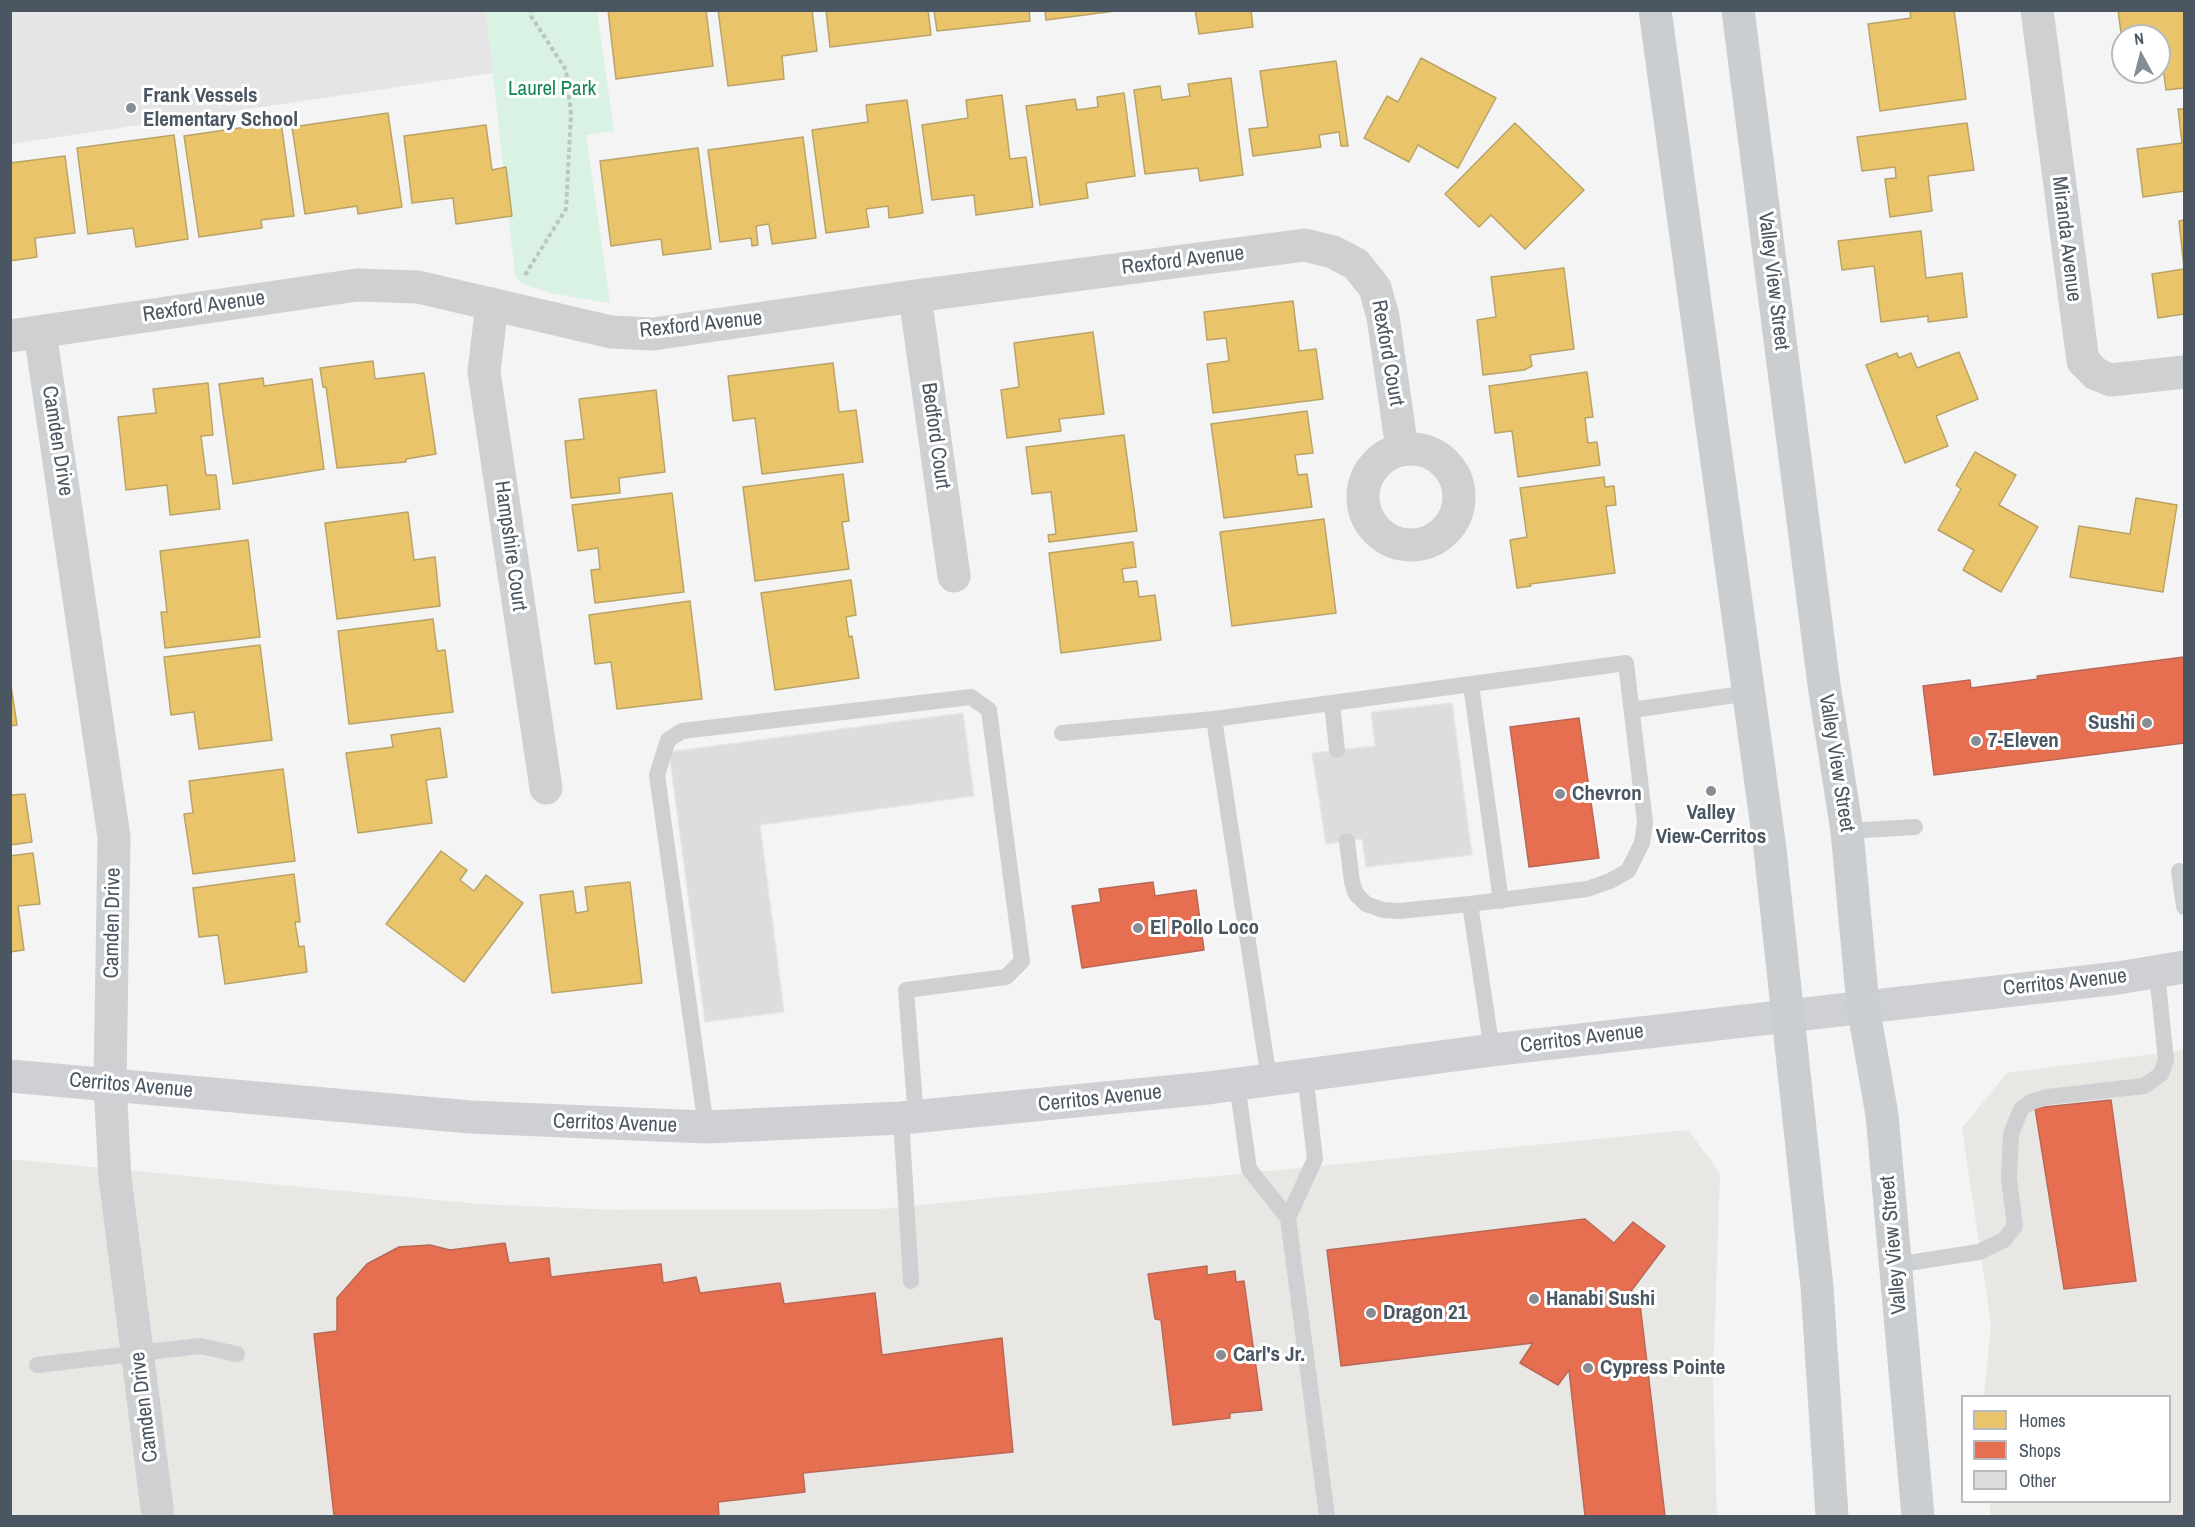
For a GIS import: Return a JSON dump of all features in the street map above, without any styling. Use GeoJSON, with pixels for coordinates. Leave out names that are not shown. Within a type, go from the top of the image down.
{"type":"FeatureCollection","features":[{"type":"Feature","properties":{"kind":"main road"},"geometry":{"type":"LineString","coordinates":[[1655,10],[1749,693],[1787,1014],[1817,1287],[1833,1516]]}},
{"type":"Feature","properties":{"kind":"main road","name":"Valley View Street"},"geometry":{"type":"LineString","coordinates":[[1738,10],[1824,685],[1847,831],[1863,1006],[1882,1114],[1918,1516]]}},
{"type":"Feature","properties":{"kind":"main road","name":"Cerritos Avenue"},"geometry":{"type":"LineString","coordinates":[[10,1076],[470,1118],[706,1127],[908,1118],[1237,1084],[1305,1073],[1492,1050],[2171,970]]}},
{"type":"Feature","properties":{"kind":"street","name":"Miranda Avenue"},"geometry":{"type":"LineString","coordinates":[[2037,10],[2083,361],[2096,374],[2111,380],[2184,372]]}},
{"type":"Feature","properties":{"kind":"street","name":"Rexford Avenue"},"geometry":{"type":"LineString","coordinates":[[25,334],[357,285],[418,287],[611,332],[653,334],[915,296],[1305,246],[1333,252],[1356,264]]}},
{"type":"Feature","properties":{"kind":"street","name":"Rexford Court"},"geometry":{"type":"LineString","coordinates":[[1356,264],[1376,288],[1402,449]]}},
{"type":"Feature","properties":{"kind":"street","name":"Bedford Court"},"geometry":{"type":"LineString","coordinates":[[915,296],[954,576]]}},
{"type":"Feature","properties":{"kind":"street","name":"Hampshire Court"},"geometry":{"type":"LineString","coordinates":[[492,304],[484,372],[546,788]]}},
{"type":"Feature","properties":{"kind":"street","name":"Camden Drive"},"geometry":{"type":"LineString","coordinates":[[25,334],[114,837],[110,1084],[115,1178],[158,1516]]}},
{"type":"Feature","properties":{"kind":"lane"},"geometry":{"type":"LineString","coordinates":[[1062,733],[1214,719],[1626,663],[1645,822],[1642,843],[1628,871],[1610,881],[1587,889],[1501,901],[1399,911],[1383,910],[1366,904],[1356,894],[1352,882],[1347,841]]}},
{"type":"Feature","properties":{"kind":"lane"},"geometry":{"type":"LineString","coordinates":[[1471,685],[1501,901]]}},
{"type":"Feature","properties":{"kind":"lane"},"geometry":{"type":"LineString","coordinates":[[1632,710],[1749,693]]}},
{"type":"Feature","properties":{"kind":"lane"},"geometry":{"type":"LineString","coordinates":[[706,1127],[657,775],[668,740],[682,731],[971,697],[989,710],[1022,962],[1006,977],[906,990],[911,1281]]}},
{"type":"Feature","properties":{"kind":"lane"},"geometry":{"type":"LineString","coordinates":[[1332,703],[1337,750]]}},
{"type":"Feature","properties":{"kind":"lane"},"geometry":{"type":"LineString","coordinates":[[1214,719],[1269,1078]]}},
{"type":"Feature","properties":{"kind":"lane"},"geometry":{"type":"LineString","coordinates":[[1847,831],[1915,827]]}},
{"type":"Feature","properties":{"kind":"lane"},"geometry":{"type":"LineString","coordinates":[[2180,871],[2184,907]]}},
{"type":"Feature","properties":{"kind":"lane"},"geometry":{"type":"LineString","coordinates":[[1470,904],[1492,1050]]}},
{"type":"Feature","properties":{"kind":"lane"},"geometry":{"type":"LineString","coordinates":[[1895,1265],[1979,1252],[2004,1240],[2015,1226],[2009,1178],[2011,1134],[2021,1109],[2031,1102],[2047,1097],[2144,1086],[2161,1074],[2166,1060],[2171,970]]}},
{"type":"Feature","properties":{"kind":"lane"},"geometry":{"type":"LineString","coordinates":[[1288,1218],[1315,1159],[1305,1073]]}},
{"type":"Feature","properties":{"kind":"lane"},"geometry":{"type":"LineString","coordinates":[[1237,1084],[1249,1169],[1288,1218],[1327,1516]]}},
{"type":"Feature","properties":{"kind":"lane"},"geometry":{"type":"LineString","coordinates":[[37,1365],[200,1346],[237,1354]]}},
{"type":"Feature","properties":{"kind":"path"},"geometry":{"type":"LineString","coordinates":[[492,304],[521,283],[566,209],[571,114],[566,70],[531,16],[531,10]]}},
{"type":"Feature","properties":{"kind":"shaded area","name":"Frank Vessels Elementary School"},"geometry":{"type":"Polygon","coordinates":[[[10,11],[486,11],[493,73],[11,144],[10,11]]]}},
{"type":"Feature","properties":{"kind":"shaded area"},"geometry":{"type":"Polygon","coordinates":[[[2184,1050],[2184,1516],[1990,1516],[1990,1503],[2171,1503],[2171,1395],[1984,1395],[1991,1324],[1962,1128],[2007,1073],[2184,1050]]]}},
{"type":"Feature","properties":{"kind":"shaded area"},"geometry":{"type":"Polygon","coordinates":[[[1688,1130],[1720,1173],[1713,1381],[1717,1516],[11,1516],[10,1159],[479,1204],[615,1210],[879,1209],[1688,1130]]]}},
{"type":"Feature","properties":{"kind":"green space","name":"Laurel Park"},"geometry":{"type":"Polygon","coordinates":[[[486,11],[597,11],[614,131],[586,135],[610,303],[550,293],[521,283],[515,275],[486,11]]]}},
{"type":"Feature","properties":{"kind":"building: Homes"},"geometry":{"type":"Polygon","coordinates":[[[608,10],[706,10],[713,66],[616,79],[608,10]]]}},
{"type":"Feature","properties":{"kind":"building: Homes"},"geometry":{"type":"Polygon","coordinates":[[[718,10],[812,10],[817,51],[782,56],[784,79],[728,86],[718,10]]]}},
{"type":"Feature","properties":{"kind":"building: Homes"},"geometry":{"type":"Polygon","coordinates":[[[826,10],[928,10],[931,35],[830,47],[826,10]]]}},
{"type":"Feature","properties":{"kind":"building: Homes"},"geometry":{"type":"Polygon","coordinates":[[[934,10],[1029,10],[1030,21],[937,31],[934,10]]]}},
{"type":"Feature","properties":{"kind":"building: Homes"},"geometry":{"type":"Polygon","coordinates":[[[1045,10],[1123,10],[1046,20],[1045,10]]]}},
{"type":"Feature","properties":{"kind":"building: Homes"},"geometry":{"type":"Polygon","coordinates":[[[1195,10],[1251,10],[1253,27],[1199,34],[1195,10]]]}},
{"type":"Feature","properties":{"kind":"building: Homes"},"geometry":{"type":"Polygon","coordinates":[[[1954,10],[1966,99],[1880,111],[1868,24],[1911,18],[1910,12],[1954,10]]]}},
{"type":"Feature","properties":{"kind":"building: Homes"},"geometry":{"type":"Polygon","coordinates":[[[2118,10],[2184,10],[2184,88],[2166,90],[2165,84],[2171,84],[2171,24],[2120,24],[2118,10]]]}},
{"type":"Feature","properties":{"kind":"building: Homes"},"geometry":{"type":"Polygon","coordinates":[[[1421,58],[1496,98],[1458,168],[1418,145],[1409,162],[1364,138],[1387,96],[1398,102],[1421,58]]]}},
{"type":"Feature","properties":{"kind":"building: Homes"},"geometry":{"type":"Polygon","coordinates":[[[1336,61],[1348,146],[1341,146],[1339,132],[1319,135],[1321,147],[1253,156],[1249,129],[1268,127],[1260,71],[1336,61]]]}},
{"type":"Feature","properties":{"kind":"building: Homes"},"geometry":{"type":"Polygon","coordinates":[[[1231,78],[1243,175],[1200,181],[1198,168],[1145,174],[1134,90],[1160,86],[1162,100],[1190,96],[1188,84],[1231,78]]]}},
{"type":"Feature","properties":{"kind":"building: Homes"},"geometry":{"type":"Polygon","coordinates":[[[1124,93],[1135,176],[1086,183],[1088,198],[1040,205],[1026,106],[1075,99],[1077,110],[1098,107],[1097,97],[1124,93]]]}},
{"type":"Feature","properties":{"kind":"building: Homes"},"geometry":{"type":"Polygon","coordinates":[[[1002,95],[1010,159],[1026,157],[1033,207],[976,215],[974,195],[932,200],[922,125],[968,118],[966,100],[1002,95]]]}},
{"type":"Feature","properties":{"kind":"building: Homes"},"geometry":{"type":"Polygon","coordinates":[[[907,100],[923,213],[889,218],[888,206],[866,209],[869,227],[826,233],[812,130],[868,122],[866,105],[907,100]]]}},
{"type":"Feature","properties":{"kind":"building: Homes"},"geometry":{"type":"Polygon","coordinates":[[[2178,109],[2184,109],[2184,191],[2143,197],[2137,149],[2182,143],[2178,109]]]}},
{"type":"Feature","properties":{"kind":"building: Homes"},"geometry":{"type":"Polygon","coordinates":[[[388,113],[402,207],[358,214],[357,206],[305,214],[292,127],[388,113]]]}},
{"type":"Feature","properties":{"kind":"building: Homes"},"geometry":{"type":"Polygon","coordinates":[[[281,122],[294,216],[261,220],[262,228],[199,237],[184,136],[281,122]]]}},
{"type":"Feature","properties":{"kind":"building: Homes"},"geometry":{"type":"Polygon","coordinates":[[[1515,123],[1584,190],[1525,249],[1491,215],[1479,227],[1445,194],[1515,123]]]}},
{"type":"Feature","properties":{"kind":"building: Homes"},"geometry":{"type":"Polygon","coordinates":[[[1967,123],[1974,170],[1928,176],[1932,211],[1890,217],[1885,179],[1896,178],[1895,167],[1862,171],[1857,137],[1967,123]]]}},
{"type":"Feature","properties":{"kind":"building: Homes"},"geometry":{"type":"Polygon","coordinates":[[[486,125],[492,170],[506,167],[512,216],[456,224],[453,198],[412,203],[404,136],[486,125]]]}},
{"type":"Feature","properties":{"kind":"building: Homes"},"geometry":{"type":"Polygon","coordinates":[[[174,135],[188,239],[136,247],[133,228],[88,234],[77,148],[174,135]]]}},
{"type":"Feature","properties":{"kind":"building: Homes"},"geometry":{"type":"Polygon","coordinates":[[[803,137],[816,238],[772,244],[769,224],[756,226],[758,245],[752,246],[751,238],[720,242],[708,150],[803,137]]]}},
{"type":"Feature","properties":{"kind":"building: Homes"},"geometry":{"type":"Polygon","coordinates":[[[698,148],[711,249],[663,255],[661,239],[611,246],[600,161],[698,148]]]}},
{"type":"Feature","properties":{"kind":"building: Homes"},"geometry":{"type":"Polygon","coordinates":[[[65,156],[75,233],[35,238],[37,257],[10,261],[10,163],[65,156]]]}},
{"type":"Feature","properties":{"kind":"building: Homes"},"geometry":{"type":"Polygon","coordinates":[[[2184,220],[2184,268],[2179,221],[2184,220]]]}},
{"type":"Feature","properties":{"kind":"building: Homes"},"geometry":{"type":"Polygon","coordinates":[[[1921,231],[1926,278],[1962,273],[1967,317],[1928,322],[1928,316],[1881,322],[1874,266],[1842,270],[1838,241],[1921,231]]]}},
{"type":"Feature","properties":{"kind":"building: Homes"},"geometry":{"type":"Polygon","coordinates":[[[1564,268],[1574,349],[1530,355],[1532,366],[1524,370],[1483,375],[1477,320],[1496,317],[1491,277],[1564,268]]]}},
{"type":"Feature","properties":{"kind":"building: Homes"},"geometry":{"type":"Polygon","coordinates":[[[2184,269],[2184,314],[2158,318],[2152,274],[2184,269]]]}},
{"type":"Feature","properties":{"kind":"building: Homes"},"geometry":{"type":"Polygon","coordinates":[[[1293,301],[1299,351],[1316,349],[1323,399],[1213,413],[1207,364],[1229,361],[1226,338],[1207,340],[1204,312],[1293,301]]]}},
{"type":"Feature","properties":{"kind":"building: Homes"},"geometry":{"type":"Polygon","coordinates":[[[1093,332],[1104,414],[1059,419],[1061,431],[1007,438],[1001,390],[1019,387],[1014,343],[1093,332]]]}},
{"type":"Feature","properties":{"kind":"building: Homes"},"geometry":{"type":"Polygon","coordinates":[[[1959,352],[1978,399],[1936,416],[1948,446],[1905,463],[1866,365],[1897,353],[1899,358],[1911,353],[1917,368],[1959,352]]]}},
{"type":"Feature","properties":{"kind":"building: Homes"},"geometry":{"type":"Polygon","coordinates":[[[373,361],[375,379],[424,373],[436,454],[406,459],[406,462],[337,468],[326,387],[323,387],[320,368],[373,361]]]}},
{"type":"Feature","properties":{"kind":"building: Homes"},"geometry":{"type":"Polygon","coordinates":[[[833,363],[839,412],[856,410],[863,462],[762,474],[755,418],[733,421],[728,376],[833,363]]]}},
{"type":"Feature","properties":{"kind":"building: Homes"},"geometry":{"type":"Polygon","coordinates":[[[1587,372],[1593,417],[1585,418],[1588,443],[1597,442],[1600,465],[1518,477],[1512,431],[1495,433],[1489,386],[1587,372]]]}},
{"type":"Feature","properties":{"kind":"building: Homes"},"geometry":{"type":"Polygon","coordinates":[[[263,378],[264,386],[312,379],[324,469],[233,484],[219,384],[263,378]]]}},
{"type":"Feature","properties":{"kind":"building: Homes"},"geometry":{"type":"Polygon","coordinates":[[[208,383],[213,435],[201,436],[206,475],[216,475],[220,509],[170,515],[167,485],[126,490],[118,417],[156,413],[153,389],[208,383]]]}},
{"type":"Feature","properties":{"kind":"building: Homes"},"geometry":{"type":"Polygon","coordinates":[[[656,390],[665,472],[619,478],[620,493],[571,498],[565,441],[584,439],[579,399],[656,390]]]}},
{"type":"Feature","properties":{"kind":"building: Homes"},"geometry":{"type":"Polygon","coordinates":[[[1307,411],[1313,453],[1295,455],[1298,475],[1307,474],[1312,507],[1224,518],[1211,424],[1307,411]]]}},
{"type":"Feature","properties":{"kind":"building: Homes"},"geometry":{"type":"Polygon","coordinates":[[[1124,435],[1137,531],[1049,542],[1048,535],[1056,534],[1051,492],[1032,494],[1026,447],[1124,435]]]}},
{"type":"Feature","properties":{"kind":"building: Homes"},"geometry":{"type":"Polygon","coordinates":[[[1975,452],[2016,475],[1999,505],[2038,527],[2001,592],[1963,570],[1974,550],[1938,530],[1961,489],[1956,485],[1975,452]]]}},
{"type":"Feature","properties":{"kind":"building: Homes"},"geometry":{"type":"Polygon","coordinates":[[[843,474],[849,521],[842,522],[849,569],[755,581],[743,487],[843,474]]]}},
{"type":"Feature","properties":{"kind":"building: Homes"},"geometry":{"type":"Polygon","coordinates":[[[1604,477],[1605,487],[1614,486],[1616,505],[1606,506],[1615,573],[1530,584],[1531,586],[1517,588],[1510,540],[1527,537],[1520,488],[1604,477]]]}},
{"type":"Feature","properties":{"kind":"building: Homes"},"geometry":{"type":"Polygon","coordinates":[[[672,493],[684,592],[595,603],[591,570],[600,569],[598,548],[578,551],[572,505],[672,493]]]}},
{"type":"Feature","properties":{"kind":"building: Homes"},"geometry":{"type":"Polygon","coordinates":[[[2136,498],[2177,505],[2163,592],[2070,577],[2079,526],[2130,534],[2136,498]]]}},
{"type":"Feature","properties":{"kind":"building: Homes"},"geometry":{"type":"Polygon","coordinates":[[[408,512],[414,560],[435,557],[440,606],[337,619],[325,523],[408,512]]]}},
{"type":"Feature","properties":{"kind":"building: Homes"},"geometry":{"type":"Polygon","coordinates":[[[1324,519],[1336,613],[1232,626],[1220,532],[1324,519]]]}},
{"type":"Feature","properties":{"kind":"building: Homes"},"geometry":{"type":"Polygon","coordinates":[[[248,540],[260,637],[165,648],[161,612],[167,612],[160,551],[248,540]]]}},
{"type":"Feature","properties":{"kind":"building: Homes"},"geometry":{"type":"Polygon","coordinates":[[[1133,542],[1136,567],[1122,569],[1124,582],[1137,581],[1139,597],[1155,595],[1161,640],[1061,653],[1049,553],[1133,542]]]}},
{"type":"Feature","properties":{"kind":"building: Homes"},"geometry":{"type":"Polygon","coordinates":[[[851,580],[856,615],[846,617],[849,637],[852,636],[859,678],[775,690],[761,593],[851,580]]]}},
{"type":"Feature","properties":{"kind":"building: Homes"},"geometry":{"type":"Polygon","coordinates":[[[690,601],[702,699],[617,709],[611,662],[595,664],[589,615],[690,601]]]}},
{"type":"Feature","properties":{"kind":"building: Homes"},"geometry":{"type":"Polygon","coordinates":[[[433,619],[437,651],[445,650],[453,712],[349,724],[338,631],[433,619]]]}},
{"type":"Feature","properties":{"kind":"building: Homes"},"geometry":{"type":"Polygon","coordinates":[[[260,645],[272,740],[199,749],[194,712],[171,715],[164,657],[260,645]]]}},
{"type":"Feature","properties":{"kind":"building: Homes"},"geometry":{"type":"Polygon","coordinates":[[[10,679],[17,725],[10,726],[10,679]]]}},
{"type":"Feature","properties":{"kind":"building: Homes"},"geometry":{"type":"Polygon","coordinates":[[[440,728],[447,777],[426,780],[432,823],[358,833],[346,753],[393,747],[391,735],[440,728]]]}},
{"type":"Feature","properties":{"kind":"building: Homes"},"geometry":{"type":"Polygon","coordinates":[[[283,769],[295,861],[193,874],[184,814],[193,813],[189,781],[283,769]]]}},
{"type":"Feature","properties":{"kind":"building: Homes"},"geometry":{"type":"Polygon","coordinates":[[[25,794],[32,842],[10,845],[10,795],[25,794]]]}},
{"type":"Feature","properties":{"kind":"building: Homes"},"geometry":{"type":"Polygon","coordinates":[[[441,851],[467,870],[460,880],[474,891],[486,875],[523,903],[464,982],[386,924],[441,851]]]}},
{"type":"Feature","properties":{"kind":"building: Homes"},"geometry":{"type":"Polygon","coordinates":[[[33,853],[40,904],[18,906],[24,950],[10,952],[10,856],[33,853]]]}},
{"type":"Feature","properties":{"kind":"building: Homes"},"geometry":{"type":"Polygon","coordinates":[[[294,874],[300,922],[295,922],[299,947],[304,946],[307,972],[225,984],[218,935],[199,937],[193,888],[294,874]]]}},
{"type":"Feature","properties":{"kind":"building: Homes"},"geometry":{"type":"Polygon","coordinates":[[[630,882],[642,983],[552,993],[540,895],[573,891],[576,913],[588,911],[585,887],[630,882]]]}},
{"type":"Feature","properties":{"kind":"building: Shops"},"geometry":{"type":"Polygon","coordinates":[[[2184,657],[2184,743],[1934,775],[1923,686],[1970,680],[1971,688],[2038,679],[2037,676],[2184,657]]]}},
{"type":"Feature","properties":{"kind":"building: Shops"},"geometry":{"type":"Polygon","coordinates":[[[1579,718],[1599,858],[1529,867],[1510,727],[1579,718]]]}},
{"type":"Feature","properties":{"kind":"building: Shops","name":"El Pollo Loco"},"geometry":{"type":"Polygon","coordinates":[[[1153,882],[1155,896],[1196,890],[1204,950],[1082,968],[1072,906],[1101,902],[1099,889],[1153,882]]]}},
{"type":"Feature","properties":{"kind":"building: Shops"},"geometry":{"type":"Polygon","coordinates":[[[2111,1100],[2136,1281],[2064,1289],[2035,1108],[2111,1100]]]}},
{"type":"Feature","properties":{"kind":"building: Shops","name":"Cypress Pointe"},"geometry":{"type":"Polygon","coordinates":[[[1585,1219],[1614,1243],[1633,1222],[1665,1246],[1631,1291],[1639,1295],[1665,1516],[1585,1516],[1569,1370],[1558,1385],[1520,1363],[1533,1343],[1341,1366],[1327,1250],[1585,1219]]]}},
{"type":"Feature","properties":{"kind":"building: Shops"},"geometry":{"type":"Polygon","coordinates":[[[505,1243],[509,1263],[549,1258],[551,1277],[661,1264],[663,1283],[696,1277],[700,1293],[780,1283],[784,1304],[875,1293],[882,1355],[1002,1338],[1013,1452],[803,1473],[805,1492],[718,1502],[719,1516],[334,1516],[314,1334],[337,1331],[337,1298],[367,1264],[399,1247],[430,1245],[450,1250],[505,1243]]]}},
{"type":"Feature","properties":{"kind":"building: Shops"},"geometry":{"type":"Polygon","coordinates":[[[1207,1266],[1207,1275],[1235,1271],[1236,1282],[1244,1281],[1262,1410],[1230,1413],[1230,1418],[1173,1425],[1161,1320],[1155,1319],[1148,1274],[1207,1266]]]}},
{"type":"Feature","properties":{"kind":"building: Other"},"geometry":{"type":"Polygon","coordinates":[[[1452,703],[1472,855],[1366,867],[1362,839],[1326,844],[1312,753],[1375,746],[1371,712],[1452,703]]]}},
{"type":"Feature","properties":{"kind":"building: Other"},"geometry":{"type":"Polygon","coordinates":[[[963,713],[974,796],[760,825],[784,1012],[705,1022],[669,752],[963,713]]]}},
{"type":"Feature","properties":{"kind":"place","name":"Frank Vessels Elementary School"},"geometry":{"type":"Point","coordinates":[131,108]}},
{"type":"Feature","properties":{"kind":"place","name":"Sushi"},"geometry":{"type":"Point","coordinates":[2147,723]}},
{"type":"Feature","properties":{"kind":"place","name":"7-Eleven"},"geometry":{"type":"Point","coordinates":[1976,741]}},
{"type":"Feature","properties":{"kind":"place","name":"Valley View-Cerritos"},"geometry":{"type":"Point","coordinates":[1711,791]}},
{"type":"Feature","properties":{"kind":"place","name":"Chevron"},"geometry":{"type":"Point","coordinates":[1560,794]}},
{"type":"Feature","properties":{"kind":"place","name":"El Pollo Loco"},"geometry":{"type":"Point","coordinates":[1138,928]}},
{"type":"Feature","properties":{"kind":"place","name":"Hanabi Sushi"},"geometry":{"type":"Point","coordinates":[1534,1299]}},
{"type":"Feature","properties":{"kind":"place","name":"Dragon 21"},"geometry":{"type":"Point","coordinates":[1371,1313]}},
{"type":"Feature","properties":{"kind":"place","name":"Carl's Jr."},"geometry":{"type":"Point","coordinates":[1221,1355]}},
{"type":"Feature","properties":{"kind":"place","name":"Cypress Pointe"},"geometry":{"type":"Point","coordinates":[1588,1368]}}]}
